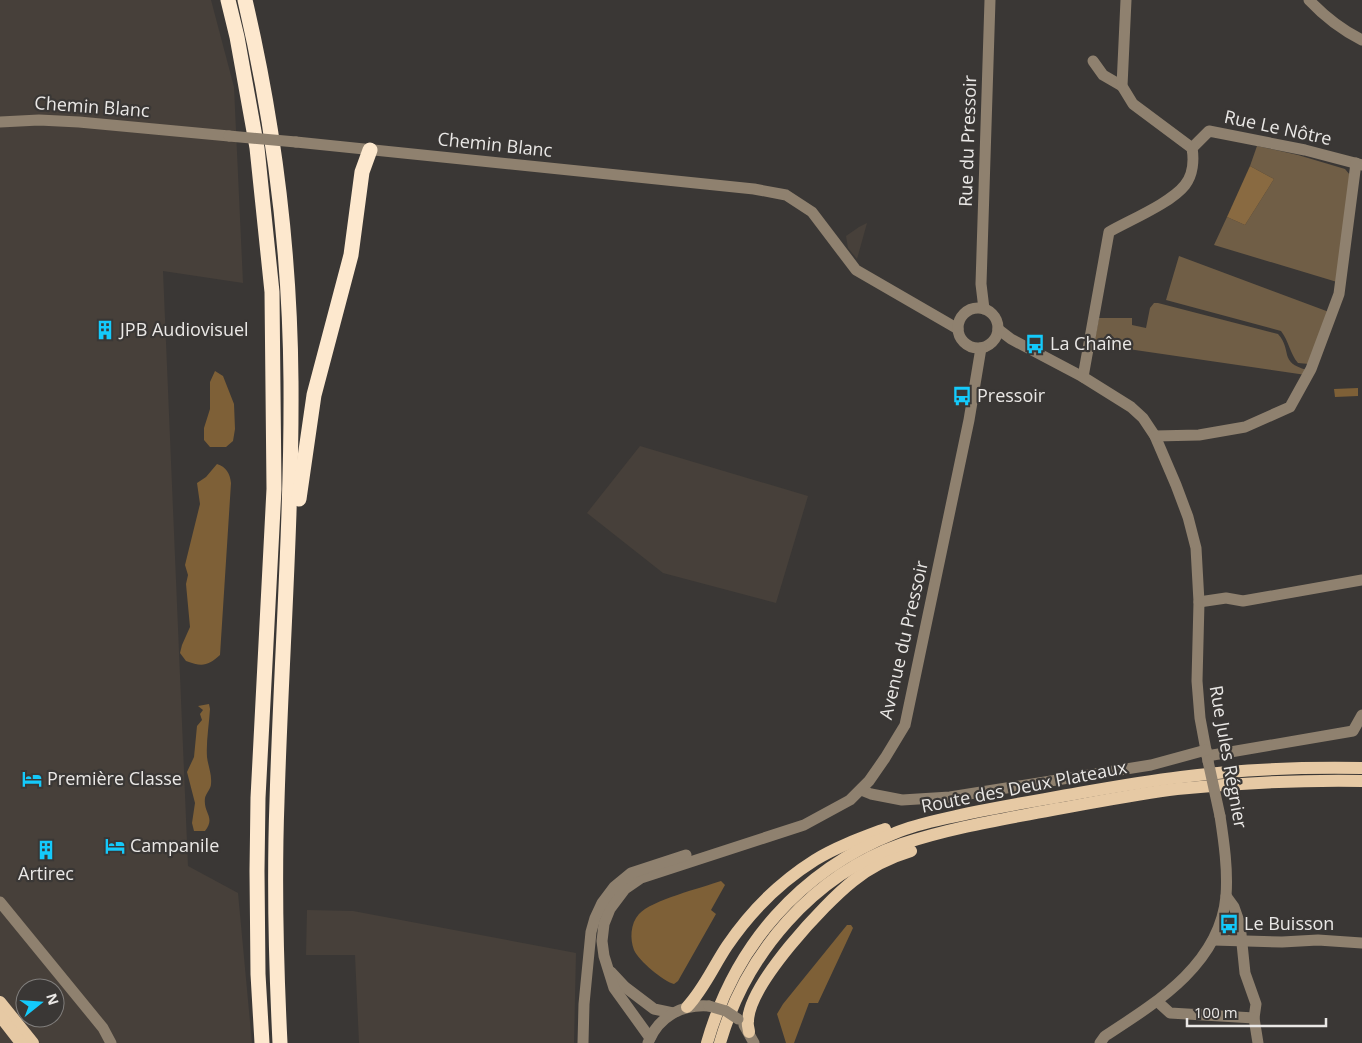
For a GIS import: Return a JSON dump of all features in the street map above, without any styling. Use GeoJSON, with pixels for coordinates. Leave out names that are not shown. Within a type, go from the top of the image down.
{"type":"FeatureCollection","features":[{"type":"Feature","properties":{"kind":"highway"},"geometry":{"type":"LineString","coordinates":[[228,0],[237,37],[257,148],[272,292],[274,489],[258,798],[257,871],[258,974],[262,1043]]}},
{"type":"Feature","properties":{"kind":"highway"},"geometry":{"type":"LineString","coordinates":[[245,0],[253,33],[273,147],[288,287],[291,379],[290,487],[276,810],[276,973],[280,1043]]}},
{"type":"Feature","properties":{"kind":"highway"},"geometry":{"type":"LineString","coordinates":[[288,547],[296,521],[303,460],[314,395],[351,255],[362,172],[370,150]]}},
{"type":"Feature","properties":{"kind":"main road","name":"Route des Deux Plateaux"},"geometry":{"type":"LineString","coordinates":[[707,1043],[727,988],[742,960],[766,927],[783,908],[836,863],[896,832],[967,813],[1181,777],[1269,769],[1362,768]]}},
{"type":"Feature","properties":{"kind":"main road","name":"Route des Deux Plateaux"},"geometry":{"type":"LineString","coordinates":[[720,1043],[734,1002],[752,969],[771,941],[793,914],[847,871],[868,859],[901,845],[943,832],[1146,794],[1228,784],[1362,780]]}},
{"type":"Feature","properties":{"kind":"main road"},"geometry":{"type":"LineString","coordinates":[[752,1038],[747,1020],[756,995],[773,969],[791,943],[832,899],[869,869],[903,853],[949,838],[1049,818],[1069,807]]}},
{"type":"Feature","properties":{"kind":"main road"},"geometry":{"type":"LineString","coordinates":[[687,1007],[703,988],[727,946],[747,921],[768,897],[815,860],[845,844],[890,827],[947,812],[967,813]]}},
{"type":"Feature","properties":{"kind":"main road"},"geometry":{"type":"LineString","coordinates":[[0,1002],[33,1043]]}},
{"type":"Feature","properties":{"kind":"main road"},"geometry":{"type":"LineString","coordinates":[[0,1016],[21,1043]]}},
{"type":"Feature","properties":{"kind":"street","name":"Rue du Pressoir"},"geometry":{"type":"LineString","coordinates":[[984,308],[981,284],[990,0]]}},
{"type":"Feature","properties":{"kind":"street"},"geometry":{"type":"LineString","coordinates":[[1122,86],[1126,0]]}},
{"type":"Feature","properties":{"kind":"street"},"geometry":{"type":"LineString","coordinates":[[1309,0],[1321,13],[1362,40]]}},
{"type":"Feature","properties":{"kind":"street"},"geometry":{"type":"LineString","coordinates":[[1084,377],[1109,232],[1172,197],[1186,184],[1192,170],[1194,158],[1192,148],[1133,104],[1122,86],[1103,74],[1093,61]]}},
{"type":"Feature","properties":{"kind":"street","name":"Chemin Blanc"},"geometry":{"type":"LineString","coordinates":[[0,122],[39,120],[71,122],[296,142],[754,189],[786,195],[812,212],[856,270],[940,319],[959,323]]}},
{"type":"Feature","properties":{"kind":"street","name":"Rue Le Nôtre"},"geometry":{"type":"LineString","coordinates":[[1192,148],[1209,131],[1305,150],[1359,164]]}},
{"type":"Feature","properties":{"kind":"street"},"geometry":{"type":"LineString","coordinates":[[1155,436],[1200,435],[1245,427],[1290,407],[1310,369],[1340,294],[1359,164]]}},
{"type":"Feature","properties":{"kind":"street","name":"Rue du Pressoir"},"geometry":{"type":"LineString","coordinates":[[970,309],[981,284]]}},
{"type":"Feature","properties":{"kind":"street"},"geometry":{"type":"LineString","coordinates":[[969,346],[981,348],[991,343],[997,334],[995,316],[984,308],[970,309],[959,323],[960,336],[969,346],[978,370]]}},
{"type":"Feature","properties":{"kind":"street","name":"Rue Jules Régnier"},"geometry":{"type":"LineString","coordinates":[[997,334],[1011,339],[1084,377],[1131,407],[1143,418],[1155,436],[1176,485],[1188,517],[1196,548],[1199,602],[1197,681],[1200,718],[1225,846],[1226,896],[1222,917],[1213,940],[1195,967],[1158,1002],[1105,1036],[1100,1043]]}},
{"type":"Feature","properties":{"kind":"street","name":"Avenue du Pressoir"},"geometry":{"type":"LineString","coordinates":[[649,1041],[614,988],[604,956],[602,941],[604,924],[610,909],[625,889],[632,883],[651,874],[804,825],[850,800],[861,790],[886,758],[905,725],[969,420],[981,348]]}},
{"type":"Feature","properties":{"kind":"street"},"geometry":{"type":"LineString","coordinates":[[1199,602],[1226,598],[1243,601],[1362,580]]}},
{"type":"Feature","properties":{"kind":"street"},"geometry":{"type":"LineString","coordinates":[[861,790],[889,798],[916,800],[950,798],[1353,731],[1362,715]]}},
{"type":"Feature","properties":{"kind":"street"},"geometry":{"type":"LineString","coordinates":[[871,778],[884,795],[889,798]]}},
{"type":"Feature","properties":{"kind":"street","name":"Avenue du Pressoir"},"geometry":{"type":"LineString","coordinates":[[583,1043],[584,1004],[591,932],[595,918],[608,895],[614,887],[631,874],[650,866],[703,850],[726,849]]}},
{"type":"Feature","properties":{"kind":"street"},"geometry":{"type":"LineString","coordinates":[[1226,896],[1234,907],[1240,924],[1246,973],[1256,1004],[1254,1018],[1258,1043]]}},
{"type":"Feature","properties":{"kind":"street"},"geometry":{"type":"LineString","coordinates":[[0,902],[103,1028],[111,1043]]}},
{"type":"Feature","properties":{"kind":"street"},"geometry":{"type":"LineString","coordinates":[[1213,940],[1282,942],[1318,940],[1362,943]]}},
{"type":"Feature","properties":{"kind":"street"},"geometry":{"type":"LineString","coordinates":[[609,970],[625,987],[654,1009],[673,1013]]}},
{"type":"Feature","properties":{"kind":"street"},"geometry":{"type":"LineString","coordinates":[[1158,1002],[1170,1013],[1254,1018]]}},
{"type":"Feature","properties":{"kind":"street"},"geometry":{"type":"LineString","coordinates":[[649,1041],[660,1022],[673,1013],[698,1005],[726,1011],[738,1019],[752,1038]]}},
{"type":"Feature","properties":{"kind":"shaded area"},"geometry":{"type":"Polygon","coordinates":[[[0,0],[211,0],[234,87],[243,283],[163,271],[188,866],[238,893],[252,1043],[0,1043],[0,0]]]}},
{"type":"Feature","properties":{"kind":"shaded area"},"geometry":{"type":"Polygon","coordinates":[[[1257,146],[1298,155],[1345,169],[1350,175],[1337,282],[1214,245],[1227,217],[1245,225],[1274,179],[1250,166],[1257,146]]]}},
{"type":"Feature","properties":{"kind":"shaded area"},"geometry":{"type":"Polygon","coordinates":[[[1250,166],[1274,179],[1245,225],[1227,217],[1250,166]]]}},
{"type":"Feature","properties":{"kind":"shaded area"},"geometry":{"type":"Polygon","coordinates":[[[867,223],[857,259],[848,248],[846,236],[867,223]]]}},
{"type":"Feature","properties":{"kind":"shaded area"},"geometry":{"type":"Polygon","coordinates":[[[1179,256],[1329,312],[1309,364],[1298,363],[1281,331],[1166,300],[1179,256]]]}},
{"type":"Feature","properties":{"kind":"shaded area"},"geometry":{"type":"Polygon","coordinates":[[[1154,303],[1278,334],[1285,346],[1289,360],[1298,367],[1307,370],[1306,375],[1094,344],[1099,318],[1132,318],[1132,325],[1146,328],[1150,308],[1154,303]]]}},
{"type":"Feature","properties":{"kind":"shaded area"},"geometry":{"type":"Polygon","coordinates":[[[215,371],[223,376],[234,404],[235,429],[233,441],[226,447],[210,447],[204,440],[204,428],[210,409],[210,382],[215,371]]]}},
{"type":"Feature","properties":{"kind":"shaded area"},"geometry":{"type":"Polygon","coordinates":[[[1358,388],[1358,396],[1335,397],[1334,389],[1358,388]]]}},
{"type":"Feature","properties":{"kind":"shaded area"},"geometry":{"type":"Polygon","coordinates":[[[640,446],[808,496],[776,603],[663,573],[587,513],[640,446]]]}},
{"type":"Feature","properties":{"kind":"shaded area"},"geometry":{"type":"Polygon","coordinates":[[[217,464],[227,471],[231,483],[220,655],[212,661],[201,665],[186,661],[180,653],[190,627],[186,584],[188,575],[185,565],[200,504],[197,483],[206,477],[217,464]]]}},
{"type":"Feature","properties":{"kind":"shaded area"},"geometry":{"type":"Polygon","coordinates":[[[209,704],[207,757],[211,780],[205,803],[209,822],[205,831],[194,831],[192,823],[195,803],[187,772],[194,757],[197,726],[202,720],[200,714],[203,710],[198,706],[209,704]]]}},
{"type":"Feature","properties":{"kind":"shaded area"},"geometry":{"type":"Polygon","coordinates":[[[721,881],[725,885],[711,910],[716,914],[678,981],[674,984],[669,982],[646,965],[634,950],[632,932],[636,918],[645,909],[654,904],[721,881]]]}},
{"type":"Feature","properties":{"kind":"shaded area"},"geometry":{"type":"Polygon","coordinates":[[[307,910],[353,911],[576,953],[574,1043],[359,1043],[355,955],[306,955],[307,910]]]}},
{"type":"Feature","properties":{"kind":"shaded area"},"geometry":{"type":"Polygon","coordinates":[[[847,925],[851,925],[853,928],[818,1003],[809,1003],[794,1043],[786,1043],[777,1014],[847,925]]]}},
{"type":"Feature","properties":{"kind":"place","name":"JPB Audiovisuel"},"geometry":{"type":"Point","coordinates":[105,330]}},
{"type":"Feature","properties":{"kind":"place","name":"La Chaîne"},"geometry":{"type":"Point","coordinates":[1035,344]}},
{"type":"Feature","properties":{"kind":"place","name":"Pressoir"},"geometry":{"type":"Point","coordinates":[962,396]}},
{"type":"Feature","properties":{"kind":"place","name":"Première Classe"},"geometry":{"type":"Point","coordinates":[32,779]}},
{"type":"Feature","properties":{"kind":"place","name":"Campanile"},"geometry":{"type":"Point","coordinates":[115,846]}},
{"type":"Feature","properties":{"kind":"place","name":"Artirec"},"geometry":{"type":"Point","coordinates":[46,850]}},
{"type":"Feature","properties":{"kind":"place","name":"Le Buisson"},"geometry":{"type":"Point","coordinates":[1229,924]}}]}
